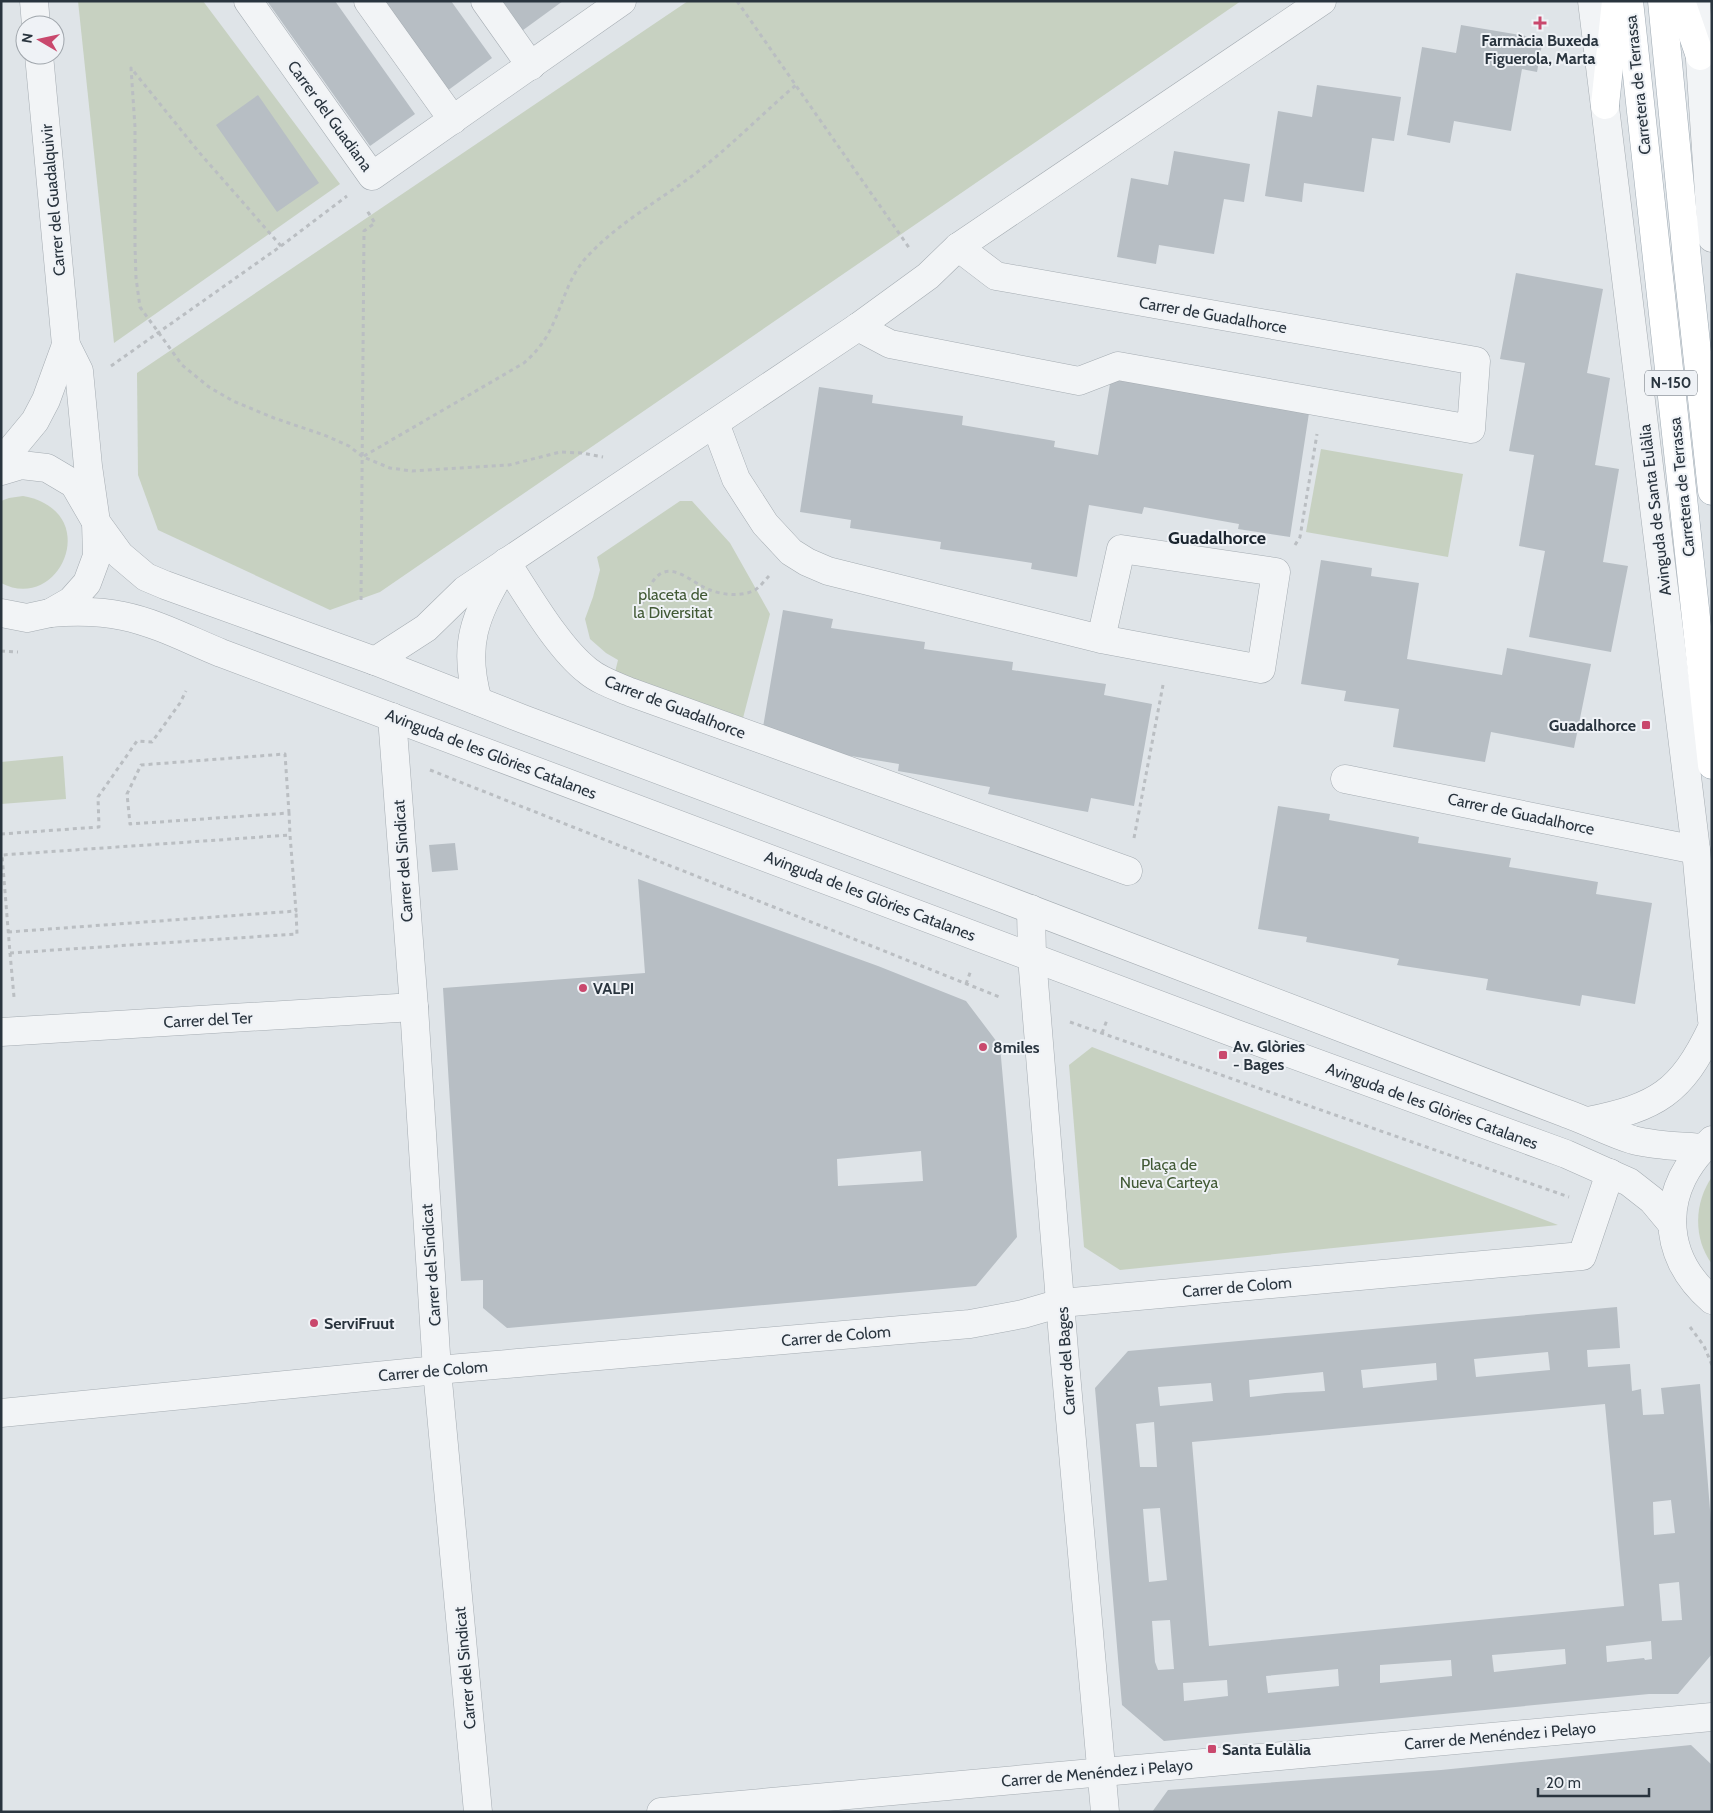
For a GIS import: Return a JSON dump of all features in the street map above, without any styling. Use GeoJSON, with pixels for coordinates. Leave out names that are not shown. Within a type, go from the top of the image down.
{"type":"FeatureCollection","features":[{"type":"Feature","properties":{"kind":"main road"},"geometry":{"type":"LineString","coordinates":[[1606,105],[1616,1]]}},
{"type":"Feature","properties":{"kind":"main road","name":"Carretera de Terrassa"},"geometry":{"type":"LineString","coordinates":[[1629,1],[1712,765]]}},
{"type":"Feature","properties":{"kind":"main road","name":"Carretera de Terrassa"},"geometry":{"type":"LineString","coordinates":[[1662,1],[1712,491]]}},
{"type":"Feature","properties":{"kind":"main road"},"geometry":{"type":"LineString","coordinates":[[1681,1],[1700,56]]}},
{"type":"Feature","properties":{"kind":"street"},"geometry":{"type":"LineString","coordinates":[[34,1],[35,15]]}},
{"type":"Feature","properties":{"kind":"street","name":"Carrer del Guadiana"},"geometry":{"type":"LineString","coordinates":[[248,1],[372,176],[531,66],[608,5]]}},
{"type":"Feature","properties":{"kind":"street"},"geometry":{"type":"LineString","coordinates":[[368,1],[453,120]]}},
{"type":"Feature","properties":{"kind":"street"},"geometry":{"type":"LineString","coordinates":[[485,1],[531,66]]}},
{"type":"Feature","properties":{"kind":"street"},"geometry":{"type":"LineString","coordinates":[[375,661],[426,628],[465,590],[858,327],[928,276],[958,247],[1322,1]]}},
{"type":"Feature","properties":{"kind":"street","name":"Avinguda de Santa Eulàlia"},"geometry":{"type":"LineString","coordinates":[[1592,1],[1696,850],[1712,1020]]}},
{"type":"Feature","properties":{"kind":"street"},"geometry":{"type":"LineString","coordinates":[[1696,1],[1712,238]]}},
{"type":"Feature","properties":{"kind":"street","name":"Carrer del Guadalquivir"},"geometry":{"type":"LineString","coordinates":[[40,65],[66,346],[79,371],[88,466],[96,522],[96,556],[87,583],[71,601],[50,613]]}},
{"type":"Feature","properties":{"kind":"street","name":"Carrer de Guadalhorce"},"geometry":{"type":"LineString","coordinates":[[958,247],[996,276],[1476,361],[1471,429],[1313,402]]}},
{"type":"Feature","properties":{"kind":"street"},"geometry":{"type":"LineString","coordinates":[[858,327],[890,344],[1079,381],[1118,366],[1313,402]]}},
{"type":"Feature","properties":{"kind":"street","name":"Carrer del Guadalquivir"},"geometry":{"type":"LineString","coordinates":[[1,462],[35,421],[46,400],[66,346]]}},
{"type":"Feature","properties":{"kind":"street"},"geometry":{"type":"LineString","coordinates":[[716,423],[736,479],[765,524],[791,552],[807,562],[828,571],[1101,639],[1261,669],[1276,572],[1121,549],[1101,639]]}},
{"type":"Feature","properties":{"kind":"street"},"geometry":{"type":"LineString","coordinates":[[1,471],[21,465],[47,468],[74,484],[96,522],[120,555],[146,577],[375,661],[1031,909],[1588,1121],[1612,1133],[1648,1143],[1707,1144]]}},
{"type":"Feature","properties":{"kind":"street"},"geometry":{"type":"LineString","coordinates":[[478,701],[472,677],[470,649],[481,608],[506,562]]}},
{"type":"Feature","properties":{"kind":"street","name":"Carrer de Guadalhorce"},"geometry":{"type":"LineString","coordinates":[[506,562],[560,641],[578,662],[598,678],[630,692],[1128,871]]}},
{"type":"Feature","properties":{"kind":"street","name":"Avinguda de les Glòries Catalanes"},"geometry":{"type":"LineString","coordinates":[[50,613],[77,611],[125,616],[150,624],[392,717],[1032,957],[1566,1154],[1629,1182],[1652,1200],[1672,1224]]}},
{"type":"Feature","properties":{"kind":"street"},"geometry":{"type":"LineString","coordinates":[[1,613],[27,618],[50,613]]}},
{"type":"Feature","properties":{"kind":"street","name":"Carrer del Sindicat"},"geometry":{"type":"LineString","coordinates":[[392,717],[414,1007],[437,1370],[478,1812]]}},
{"type":"Feature","properties":{"kind":"street","name":"Carrer de Guadalhorce"},"geometry":{"type":"LineString","coordinates":[[1345,778],[1696,850]]}},
{"type":"Feature","properties":{"kind":"street","name":"Carrer del Bages"},"geometry":{"type":"LineString","coordinates":[[1031,909],[1032,957],[1064,1352],[1105,1812]]}},
{"type":"Feature","properties":{"kind":"street","name":"Carrer del Ter"},"geometry":{"type":"LineString","coordinates":[[1,1032],[414,1007]]}},
{"type":"Feature","properties":{"kind":"street"},"geometry":{"type":"LineString","coordinates":[[1588,1121],[1627,1112],[1650,1103],[1661,1096],[1685,1075],[1695,1061],[1712,1028]]}},
{"type":"Feature","properties":{"kind":"street"},"geometry":{"type":"LineString","coordinates":[[1707,1144],[1686,1169],[1678,1186],[1673,1205],[1672,1224],[1674,1242],[1680,1260],[1688,1275],[1712,1300]]}},
{"type":"Feature","properties":{"kind":"street","name":"Carrer de Colom"},"geometry":{"type":"LineString","coordinates":[[1,1413],[437,1370],[970,1324],[1023,1314],[1061,1303],[1582,1256],[1610,1173]]}},
{"type":"Feature","properties":{"kind":"street","name":"Carrer de Menéndez i Pelayo"},"geometry":{"type":"LineString","coordinates":[[661,1812],[1712,1717]]}},
{"type":"Feature","properties":{"kind":"path"},"geometry":{"type":"LineString","coordinates":[[737,1],[928,276]]}},
{"type":"Feature","properties":{"kind":"path"},"geometry":{"type":"LineString","coordinates":[[281,246],[198,151],[131,68],[135,127],[136,278],[140,307],[182,365],[209,387],[233,401],[349,446],[363,456],[390,468],[412,471],[509,465],[560,452],[582,453],[650,468]]}},
{"type":"Feature","properties":{"kind":"path"},"geometry":{"type":"LineString","coordinates":[[363,456],[442,412],[524,362],[537,351],[549,333],[567,287],[576,272],[600,244],[635,216],[698,171],[796,85]]}},
{"type":"Feature","properties":{"kind":"path"},"geometry":{"type":"LineString","coordinates":[[109,368],[281,246],[372,176]]}},
{"type":"Feature","properties":{"kind":"path"},"geometry":{"type":"LineString","coordinates":[[361,600],[364,231],[375,223]]}},
{"type":"Feature","properties":{"kind":"path"},"geometry":{"type":"LineString","coordinates":[[1300,537],[1313,402]]}},
{"type":"Feature","properties":{"kind":"path"},"geometry":{"type":"LineString","coordinates":[[639,611],[650,587],[661,573],[669,571],[678,573],[707,590],[722,594],[740,594],[756,589],[791,552]]}},
{"type":"Feature","properties":{"kind":"path"},"geometry":{"type":"LineString","coordinates":[[1,651],[20,652]]}},
{"type":"Feature","properties":{"kind":"path"},"geometry":{"type":"LineString","coordinates":[[1128,871],[1170,651]]}},
{"type":"Feature","properties":{"kind":"path"},"geometry":{"type":"LineString","coordinates":[[1,834],[99,827],[98,797],[137,741],[152,742],[180,703],[186,691]]}},
{"type":"Feature","properties":{"kind":"path"},"geometry":{"type":"LineString","coordinates":[[10,953],[297,934],[296,911],[285,754],[140,764],[127,794],[130,824],[289,813]]}},
{"type":"Feature","properties":{"kind":"path"},"geometry":{"type":"LineString","coordinates":[[395,756],[998,997],[1598,1207]]}},
{"type":"Feature","properties":{"kind":"path"},"geometry":{"type":"LineString","coordinates":[[2,855],[290,835]]}},
{"type":"Feature","properties":{"kind":"path"},"geometry":{"type":"LineString","coordinates":[[1,850],[14,1000]]}},
{"type":"Feature","properties":{"kind":"path"},"geometry":{"type":"LineString","coordinates":[[8,932],[296,911]]}},
{"type":"Feature","properties":{"kind":"path"},"geometry":{"type":"LineString","coordinates":[[1690,1326],[1704,1346],[1712,1365]]}},
{"type":"Feature","properties":{"kind":"green space"},"geometry":{"type":"Polygon","coordinates":[[[78,1],[203,1],[340,184],[114,343],[78,1]]]}},
{"type":"Feature","properties":{"kind":"green space"},"geometry":{"type":"Polygon","coordinates":[[[688,1],[1241,1],[380,592],[330,610],[158,530],[138,475],[137,373],[688,1]]]}},
{"type":"Feature","properties":{"kind":"green space"},"geometry":{"type":"Polygon","coordinates":[[[1321,449],[1463,474],[1448,557],[1306,532],[1321,449]]]}},
{"type":"Feature","properties":{"kind":"green space"},"geometry":{"type":"Polygon","coordinates":[[[23,496],[48,505],[62,520],[68,538],[65,557],[56,573],[41,585],[22,589],[1,583],[1,501],[23,496]]]}},
{"type":"Feature","properties":{"kind":"green space","name":"placeta de la Diversitat"},"geometry":{"type":"Polygon","coordinates":[[[680,501],[692,501],[730,543],[770,614],[743,718],[614,676],[618,660],[606,653],[590,639],[585,619],[600,570],[597,557],[680,501]]]}},
{"type":"Feature","properties":{"kind":"green space"},"geometry":{"type":"Polygon","coordinates":[[[63,756],[66,799],[1,804],[1,762],[63,756]]]}},
{"type":"Feature","properties":{"kind":"green space","name":"Plaça de Nueva Carteya"},"geometry":{"type":"Polygon","coordinates":[[[1092,1047],[1558,1225],[1120,1270],[1084,1247],[1069,1065],[1092,1047]]]}},
{"type":"Feature","properties":{"kind":"green space"},"geometry":{"type":"Polygon","coordinates":[[[1712,1177],[1712,1264],[1701,1243],[1698,1220],[1702,1198],[1712,1177]]]}},
{"type":"Feature","properties":{"kind":"building"},"geometry":{"type":"Polygon","coordinates":[[[267,1],[335,1],[415,114],[370,146],[267,1]]]}},
{"type":"Feature","properties":{"kind":"building"},"geometry":{"type":"Polygon","coordinates":[[[383,1],[451,1],[492,58],[447,91],[383,1]]]}},
{"type":"Feature","properties":{"kind":"building"},"geometry":{"type":"Polygon","coordinates":[[[497,1],[563,1],[519,33],[497,1]]]}},
{"type":"Feature","properties":{"kind":"building"},"geometry":{"type":"Polygon","coordinates":[[[1461,25],[1543,39],[1537,72],[1522,69],[1511,131],[1454,121],[1450,143],[1407,135],[1422,47],[1456,53],[1461,25]]]}},
{"type":"Feature","properties":{"kind":"building"},"geometry":{"type":"Polygon","coordinates":[[[1317,85],[1401,97],[1394,141],[1372,138],[1364,192],[1304,183],[1302,202],[1265,196],[1278,111],[1312,117],[1317,85]]]}},
{"type":"Feature","properties":{"kind":"building"},"geometry":{"type":"Polygon","coordinates":[[[258,95],[319,183],[277,212],[216,125],[258,95]]]}},
{"type":"Feature","properties":{"kind":"building"},"geometry":{"type":"Polygon","coordinates":[[[1174,151],[1250,164],[1244,202],[1224,199],[1214,254],[1159,245],[1156,264],[1117,257],[1131,178],[1168,185],[1174,151]]]}},
{"type":"Feature","properties":{"kind":"building"},"geometry":{"type":"Polygon","coordinates":[[[1516,273],[1603,289],[1587,373],[1610,378],[1595,465],[1619,469],[1603,562],[1628,566],[1611,652],[1529,637],[1545,551],[1519,546],[1534,455],[1509,451],[1525,363],[1500,359],[1516,273]]]}},
{"type":"Feature","properties":{"kind":"building"},"geometry":{"type":"Polygon","coordinates":[[[1112,372],[1309,413],[1290,537],[1238,529],[1239,524],[1144,507],[1142,514],[1089,505],[1077,577],[1031,569],[1032,563],[940,549],[941,542],[850,528],[851,520],[800,512],[819,387],[873,395],[872,403],[963,416],[962,425],[1055,441],[1054,447],[1098,455],[1112,372]]]}},
{"type":"Feature","properties":{"kind":"building"},"geometry":{"type":"Polygon","coordinates":[[[1321,560],[1372,568],[1371,576],[1419,583],[1407,659],[1502,675],[1507,648],[1591,664],[1574,748],[1491,732],[1485,762],[1393,747],[1399,709],[1344,701],[1346,691],[1301,684],[1321,560]]]}},
{"type":"Feature","properties":{"kind":"building"},"geometry":{"type":"Polygon","coordinates":[[[783,610],[833,619],[831,628],[925,642],[924,649],[1013,662],[1012,670],[1106,684],[1104,695],[1152,704],[1134,806],[1091,798],[1088,812],[988,794],[990,787],[898,771],[899,764],[809,749],[810,742],[762,733],[783,610]]]}},
{"type":"Feature","properties":{"kind":"building"},"geometry":{"type":"Polygon","coordinates":[[[1278,806],[1330,814],[1329,820],[1419,837],[1418,843],[1511,858],[1509,867],[1598,882],[1596,894],[1652,903],[1635,1004],[1582,995],[1580,1006],[1486,990],[1488,979],[1397,965],[1399,959],[1306,942],[1307,937],[1258,929],[1278,806]]]}},
{"type":"Feature","properties":{"kind":"building"},"geometry":{"type":"Polygon","coordinates":[[[455,843],[458,870],[432,872],[429,845],[455,843]]]}},
{"type":"Feature","properties":{"kind":"building"},"geometry":{"type":"Polygon","coordinates":[[[638,879],[878,966],[966,1001],[1000,1046],[1017,1237],[976,1286],[507,1328],[483,1308],[483,1280],[461,1281],[443,988],[645,973],[638,879]],[[921,1151],[837,1159],[838,1186],[923,1181],[921,1151]]]}},
{"type":"Feature","properties":{"kind":"building"},"geometry":{"type":"Polygon","coordinates":[[[1617,1307],[1620,1348],[1587,1350],[1588,1367],[1630,1364],[1632,1391],[1641,1389],[1643,1415],[1664,1414],[1661,1388],[1700,1384],[1712,1535],[1712,1654],[1678,1694],[1649,1694],[1164,1741],[1122,1705],[1095,1388],[1128,1351],[1617,1307]],[[1548,1352],[1474,1359],[1476,1377],[1550,1370],[1548,1352]],[[1436,1363],[1361,1370],[1363,1388],[1437,1380],[1436,1363]],[[1323,1372],[1249,1380],[1250,1397],[1325,1391],[1323,1372]],[[1211,1383],[1158,1387],[1160,1406],[1213,1401],[1211,1383]],[[1605,1404],[1192,1442],[1209,1646],[1624,1606],[1605,1404]],[[1154,1422],[1136,1424],[1140,1467],[1157,1467],[1154,1422]],[[1671,1500],[1653,1502],[1654,1535],[1675,1533],[1671,1500]],[[1160,1508],[1143,1509],[1149,1582],[1167,1580],[1160,1508]],[[1679,1582],[1659,1584],[1662,1621],[1682,1620],[1679,1582]],[[1170,1620],[1152,1621],[1155,1662],[1158,1670],[1174,1669],[1170,1620]],[[1651,1641],[1606,1646],[1607,1662],[1644,1658],[1645,1660],[1652,1659],[1651,1641]],[[1565,1649],[1492,1655],[1494,1672],[1566,1664],[1565,1649]],[[1451,1660],[1380,1665],[1380,1683],[1452,1676],[1451,1660]],[[1338,1669],[1266,1676],[1268,1693],[1339,1686],[1338,1669]],[[1227,1680],[1183,1683],[1184,1701],[1228,1696],[1227,1680]]]}},
{"type":"Feature","properties":{"kind":"building"},"geometry":{"type":"Polygon","coordinates":[[[1691,1745],[1712,1765],[1712,1812],[1152,1812],[1168,1790],[1441,1770],[1691,1745]]]}},
{"type":"Feature","properties":{"kind":"place","name":"Farmàcia Buxeda Figuerola, Marta"},"geometry":{"type":"Point","coordinates":[1540,23]}},
{"type":"Feature","properties":{"kind":"place","name":"Guadalhorce"},"geometry":{"type":"Point","coordinates":[1646,725]}},
{"type":"Feature","properties":{"kind":"place","name":"VALPI"},"geometry":{"type":"Point","coordinates":[583,988]}},
{"type":"Feature","properties":{"kind":"place","name":"8miles"},"geometry":{"type":"Point","coordinates":[983,1047]}},
{"type":"Feature","properties":{"kind":"place","name":"Av. Glòries - Bages"},"geometry":{"type":"Point","coordinates":[1223,1055]}},
{"type":"Feature","properties":{"kind":"place","name":"ServiFruut"},"geometry":{"type":"Point","coordinates":[314,1323]}},
{"type":"Feature","properties":{"kind":"place","name":"Santa Eulàlia"},"geometry":{"type":"Point","coordinates":[1212,1749]}},
{"type":"Feature","properties":{"kind":"district","name":"Guadalhorce"},"geometry":{"type":"Point","coordinates":[1217,538]}}]}
